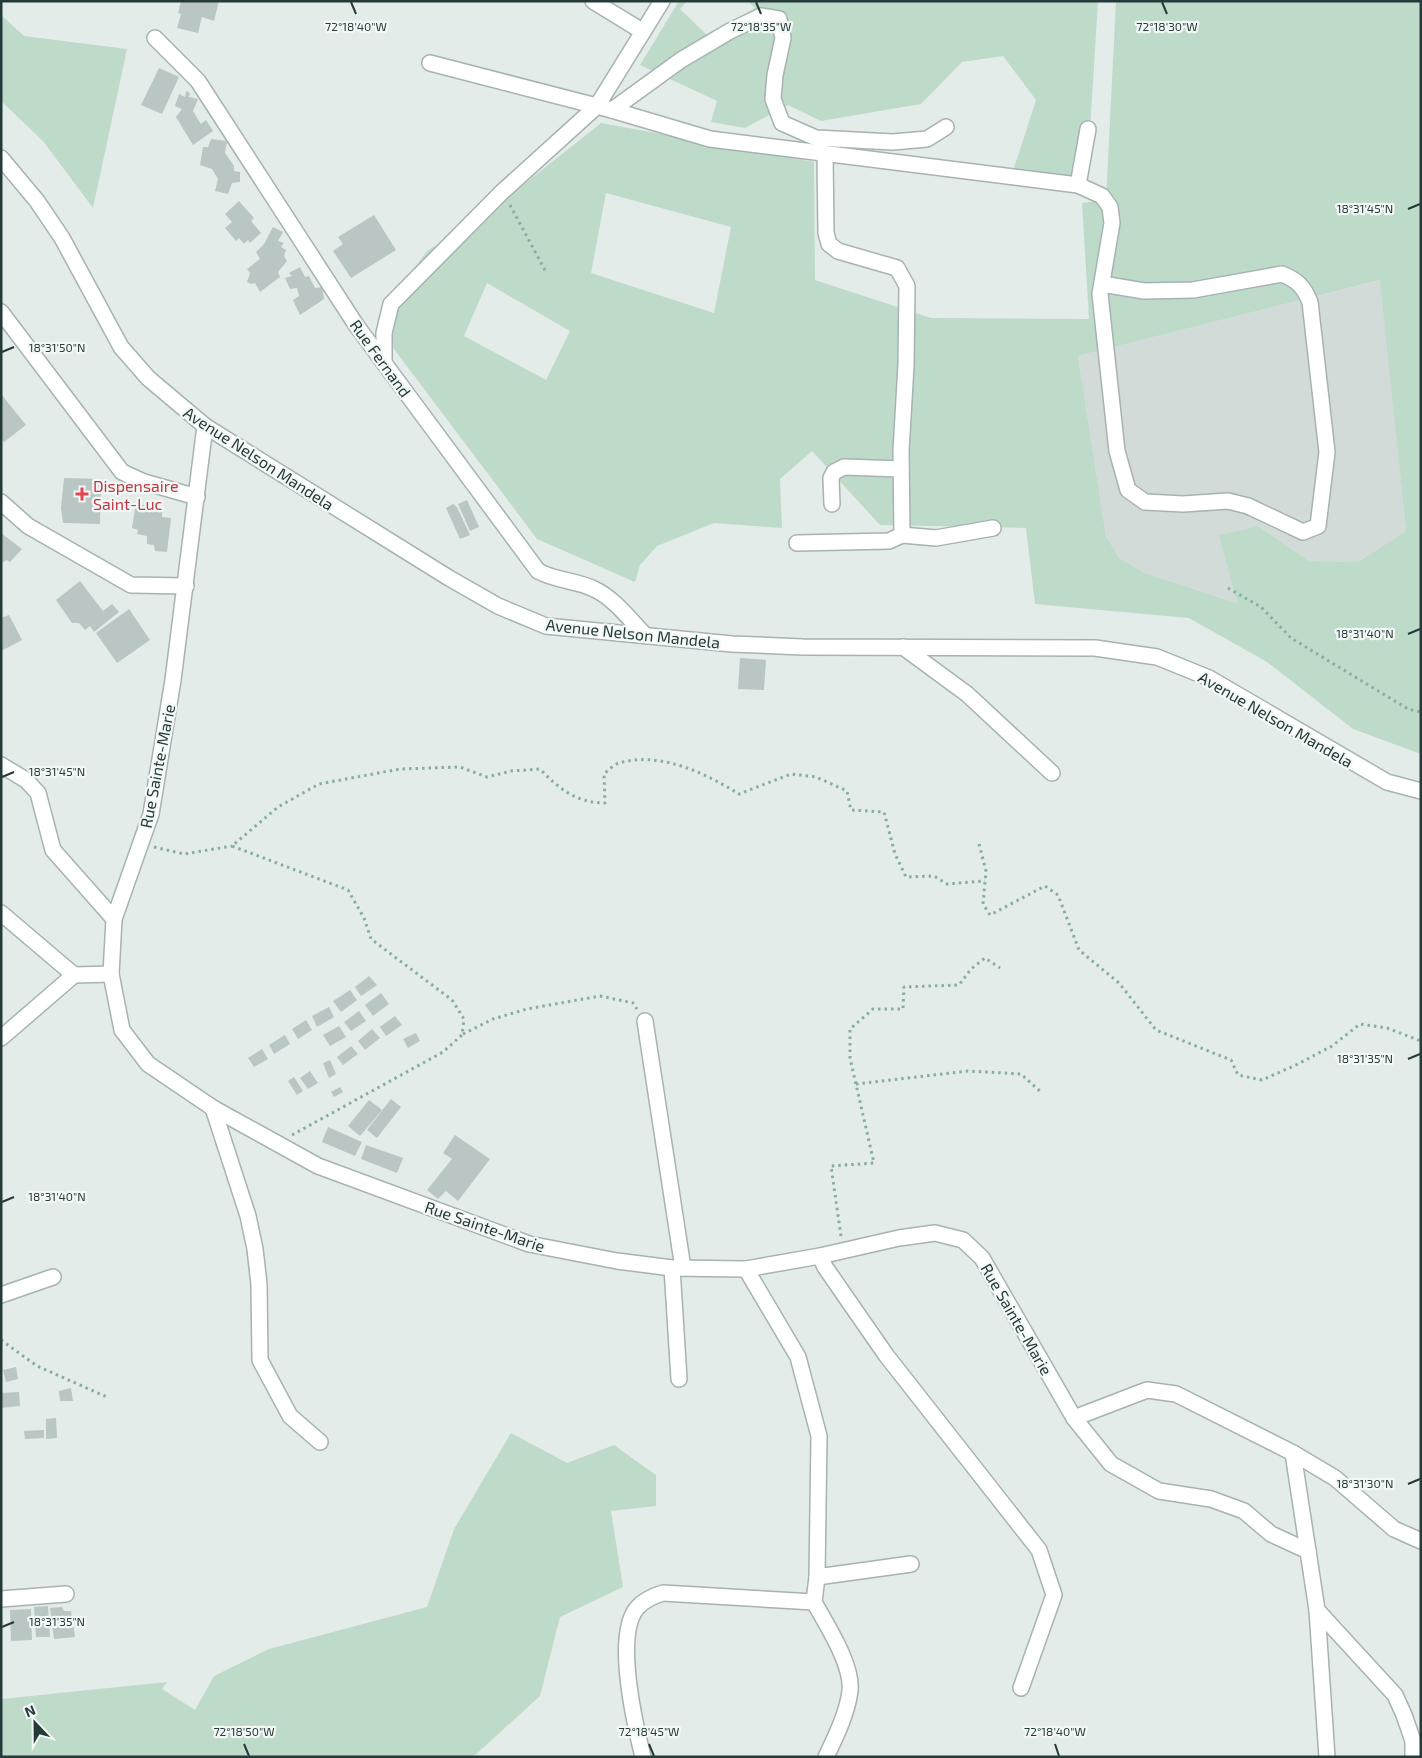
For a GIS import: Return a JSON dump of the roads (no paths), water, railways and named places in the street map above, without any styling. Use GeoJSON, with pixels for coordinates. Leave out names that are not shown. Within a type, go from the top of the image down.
{"type":"FeatureCollection","features":[{"type":"Feature","properties":{"kind":"street"},"geometry":{"type":"LineString","coordinates":[[593,1],[642,31]]}},
{"type":"Feature","properties":{"kind":"street"},"geometry":{"type":"LineString","coordinates":[[604,108],[642,31],[662,1]]}},
{"type":"Feature","properties":{"kind":"street"},"geometry":{"type":"LineString","coordinates":[[384,364],[384,333],[390,304],[502,192],[604,108],[730,30],[761,16],[779,20],[784,38],[775,75],[773,100],[782,123],[816,138],[893,142],[927,139],[946,127]]}},
{"type":"Feature","properties":{"kind":"street","name":"Rue Fernand"},"geometry":{"type":"LineString","coordinates":[[155,38],[198,81],[351,317],[538,571],[549,577],[594,589],[610,600],[646,636]]}},
{"type":"Feature","properties":{"kind":"street"},"geometry":{"type":"LineString","coordinates":[[430,62],[604,108],[710,140],[1078,185],[1102,196],[1110,207],[1112,223],[1100,294],[1117,451],[1128,490],[1145,502],[1184,504],[1228,501],[1248,506],[1303,532],[1318,526],[1327,452],[1310,302],[1304,289],[1296,280],[1282,274],[1193,290],[1144,291],[1102,284]]}},
{"type":"Feature","properties":{"kind":"street"},"geometry":{"type":"LineString","coordinates":[[1078,185],[1088,129]]}},
{"type":"Feature","properties":{"kind":"street"},"geometry":{"type":"LineString","coordinates":[[825,154],[826,233],[829,244],[838,250],[897,268],[907,286],[906,365],[901,469],[902,535]]}},
{"type":"Feature","properties":{"kind":"street","name":"Avenue Nelson Mandela"},"geometry":{"type":"LineString","coordinates":[[1,158],[37,201],[62,238],[121,347],[148,378],[205,426],[449,578],[498,606],[546,626],[732,644],[1095,648],[1157,657],[1217,682],[1387,782],[1421,791]]}},
{"type":"Feature","properties":{"kind":"street"},"geometry":{"type":"LineString","coordinates":[[1,312],[122,472],[144,482],[197,497]]}},
{"type":"Feature","properties":{"kind":"street","name":"Rue Sainte-Marie"},"geometry":{"type":"LineString","coordinates":[[205,426],[186,586],[151,814],[114,919],[111,974],[122,1030],[148,1064],[213,1108],[318,1166],[529,1244],[617,1261],[677,1268],[746,1268],[820,1256],[899,1238],[935,1233],[963,1240],[986,1265],[1074,1418],[1111,1464],[1159,1491],[1211,1499],[1244,1511],[1271,1534],[1308,1551]]}},
{"type":"Feature","properties":{"kind":"street"},"geometry":{"type":"LineString","coordinates":[[832,504],[831,478],[838,469],[844,466],[901,469]]}},
{"type":"Feature","properties":{"kind":"street"},"geometry":{"type":"LineString","coordinates":[[1,502],[28,526],[131,585],[186,586]]}},
{"type":"Feature","properties":{"kind":"street"},"geometry":{"type":"LineString","coordinates":[[797,543],[889,540],[902,535],[936,538],[993,528]]}},
{"type":"Feature","properties":{"kind":"street"},"geometry":{"type":"LineString","coordinates":[[903,647],[967,694],[1052,773]]}},
{"type":"Feature","properties":{"kind":"street"},"geometry":{"type":"LineString","coordinates":[[1,765],[26,780],[38,793],[53,850],[114,919]]}},
{"type":"Feature","properties":{"kind":"street"},"geometry":{"type":"LineString","coordinates":[[1,913],[74,975]]}},
{"type":"Feature","properties":{"kind":"street"},"geometry":{"type":"LineString","coordinates":[[1,1038],[74,975],[111,974]]}},
{"type":"Feature","properties":{"kind":"street"},"geometry":{"type":"LineString","coordinates":[[645,1021],[677,1268],[679,1379]]}},
{"type":"Feature","properties":{"kind":"street"},"geometry":{"type":"LineString","coordinates":[[213,1108],[248,1216],[255,1250],[259,1284],[260,1360],[290,1416],[320,1442]]}},
{"type":"Feature","properties":{"kind":"street"},"geometry":{"type":"LineString","coordinates":[[820,1256],[825,1267],[886,1355],[1039,1550],[1054,1595],[1022,1688]]}},
{"type":"Feature","properties":{"kind":"street"},"geometry":{"type":"LineString","coordinates":[[746,1268],[798,1357],[819,1436],[818,1577],[814,1602],[843,1656],[850,1689],[842,1721],[826,1757]]}},
{"type":"Feature","properties":{"kind":"street"},"geometry":{"type":"LineString","coordinates":[[1,1295],[52,1277]]}},
{"type":"Feature","properties":{"kind":"street"},"geometry":{"type":"LineString","coordinates":[[1074,1418],[1147,1390],[1158,1390],[1176,1394],[1294,1453],[1335,1478],[1394,1529],[1421,1541]]}},
{"type":"Feature","properties":{"kind":"street"},"geometry":{"type":"LineString","coordinates":[[1294,1453],[1317,1610],[1327,1757]]}},
{"type":"Feature","properties":{"kind":"street"},"geometry":{"type":"LineString","coordinates":[[818,1577],[911,1564]]}},
{"type":"Feature","properties":{"kind":"street"},"geometry":{"type":"LineString","coordinates":[[644,1757],[628,1686],[628,1624],[636,1609],[650,1597],[663,1593],[814,1602]]}},
{"type":"Feature","properties":{"kind":"street"},"geometry":{"type":"LineString","coordinates":[[1,1599],[66,1594]]}},
{"type":"Feature","properties":{"kind":"street"},"geometry":{"type":"LineString","coordinates":[[1317,1610],[1395,1696],[1413,1741],[1413,1757]]}},
{"type":"Feature","properties":{"kind":"place","name":"Dispensaire Saint-Luc"},"geometry":{"type":"Point","coordinates":[82,494]}}]}
